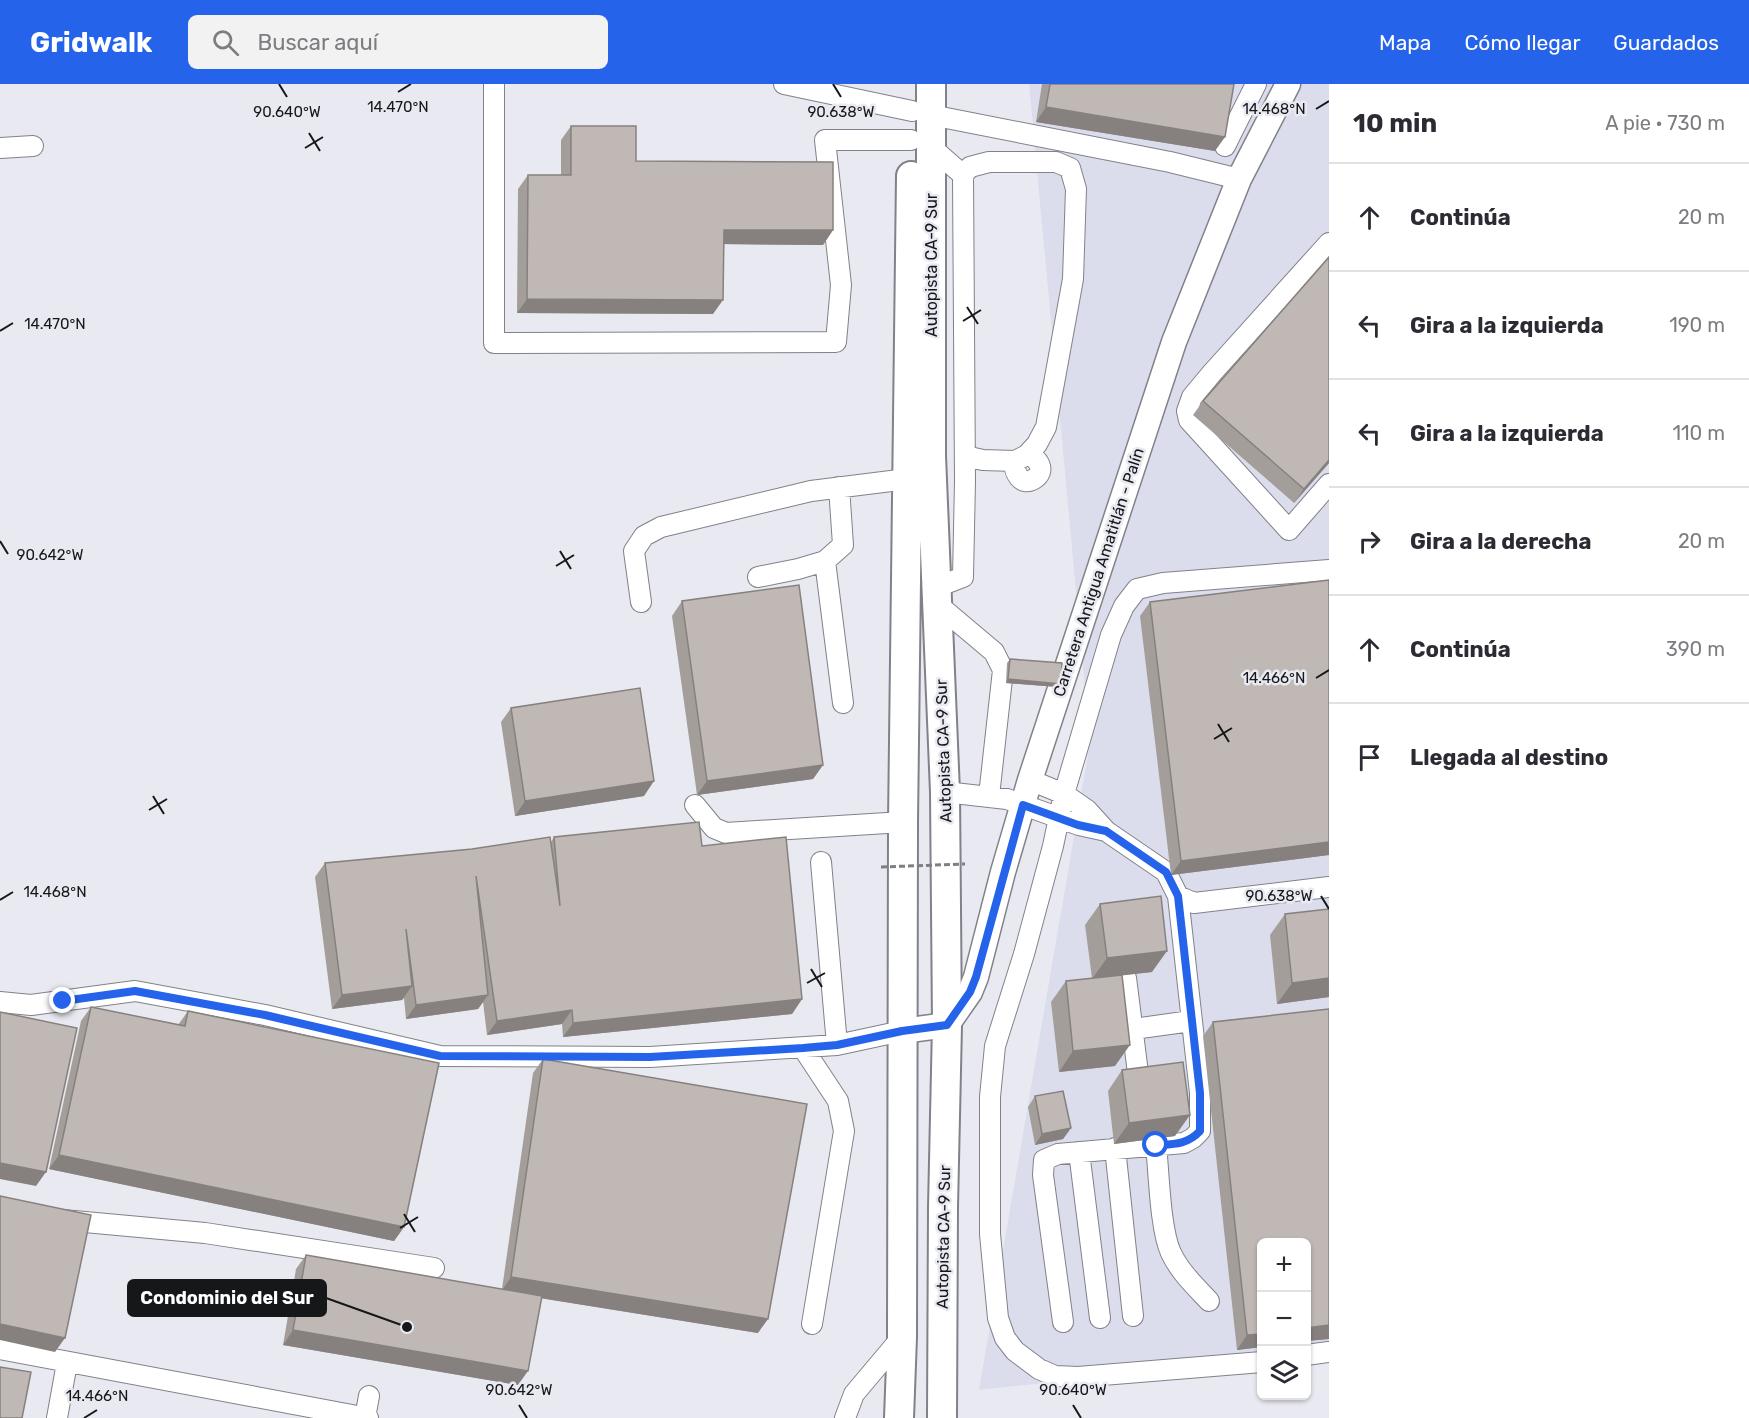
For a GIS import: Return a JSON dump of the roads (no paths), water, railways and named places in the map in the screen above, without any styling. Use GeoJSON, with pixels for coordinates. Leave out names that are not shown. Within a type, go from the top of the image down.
{"type":"FeatureCollection","features":[{"type":"Feature","properties":{"kind":"highway","name":"Autopista CA-9 Sur"},"geometry":{"type":"LineString","coordinates":[[931,84],[918,103],[945,792],[947,1025],[943,1196],[942,1418]]}},
{"type":"Feature","properties":{"kind":"highway","name":"Autopista CA-9 Sur"},"geometry":{"type":"LineString","coordinates":[[899,1418],[902,1337],[903,822],[907,478],[921,144]]}},
{"type":"Feature","properties":{"kind":"main road","name":"Carretera Antigua Amatitlán - Palín"},"geometry":{"type":"LineString","coordinates":[[947,1025],[970,992],[976,977],[1030,780],[1174,342],[1239,179],[1288,84]]}},
{"type":"Feature","properties":{"kind":"main road"},"geometry":{"type":"LineString","coordinates":[[902,1031],[947,1025]]}},
{"type":"Feature","properties":{"kind":"street"},"geometry":{"type":"LineString","coordinates":[[494,84],[494,343],[836,342],[841,285],[825,140],[921,144],[963,175]]}},
{"type":"Feature","properties":{"kind":"street"},"geometry":{"type":"LineString","coordinates":[[784,84],[918,103],[1239,179]]}},
{"type":"Feature","properties":{"kind":"street"},"geometry":{"type":"LineString","coordinates":[[1225,146],[1256,84]]}},
{"type":"Feature","properties":{"kind":"street"},"geometry":{"type":"LineString","coordinates":[[0,148],[33,146]]}},
{"type":"Feature","properties":{"kind":"street"},"geometry":{"type":"LineString","coordinates":[[965,481],[978,474],[1024,464],[1046,427],[1073,279],[1076,189],[1070,168],[1056,162],[989,162],[970,167],[963,175],[965,481],[963,577],[937,596],[994,652],[1003,670],[989,796]]}},
{"type":"Feature","properties":{"kind":"street"},"geometry":{"type":"LineString","coordinates":[[1329,243],[1212,373],[1192,397],[1187,411],[1189,420],[1288,530],[1329,484]]}},
{"type":"Feature","properties":{"kind":"street"},"geometry":{"type":"LineString","coordinates":[[964,456],[1024,464]]}},
{"type":"Feature","properties":{"kind":"street"},"geometry":{"type":"LineString","coordinates":[[641,602],[634,551],[644,536],[662,527],[811,491],[907,478]]}},
{"type":"Feature","properties":{"kind":"street"},"geometry":{"type":"LineString","coordinates":[[758,577],[825,561],[843,545],[839,487]]}},
{"type":"Feature","properties":{"kind":"street"},"geometry":{"type":"LineString","coordinates":[[825,561],[843,704]]}},
{"type":"Feature","properties":{"kind":"street"},"geometry":{"type":"LineString","coordinates":[[1257,1362],[1078,1377],[1055,1376],[1039,1369],[1015,1351],[1005,1338],[998,1318],[994,1295],[990,1234],[990,1097],[995,1046],[1024,954],[1053,846],[1064,794],[1111,635],[1124,606],[1137,589],[1163,583],[1329,570]]}},
{"type":"Feature","properties":{"kind":"street"},"geometry":{"type":"LineString","coordinates":[[1030,780],[1064,794],[1087,810],[1106,831],[1166,872],[1178,896],[1200,1093],[1200,1131],[1184,1143],[1115,1148],[1046,1158],[1042,1169],[1063,1322]]}},
{"type":"Feature","properties":{"kind":"street"},"geometry":{"type":"LineString","coordinates":[[945,792],[989,796],[1106,831]]}},
{"type":"Feature","properties":{"kind":"street"},"geometry":{"type":"LineString","coordinates":[[695,805],[714,828],[726,833],[903,822]]}},
{"type":"Feature","properties":{"kind":"street"},"geometry":{"type":"LineString","coordinates":[[821,862],[837,1045]]}},
{"type":"Feature","properties":{"kind":"street"},"geometry":{"type":"LineString","coordinates":[[1178,896],[1194,903],[1329,887]]}},
{"type":"Feature","properties":{"kind":"street"},"geometry":{"type":"LineString","coordinates":[[1126,978],[1125,1030],[1139,1081]]}},
{"type":"Feature","properties":{"kind":"street"},"geometry":{"type":"LineString","coordinates":[[0,1002],[31,1005],[135,991],[265,1015],[440,1056],[650,1057],[837,1045],[902,1031]]}},
{"type":"Feature","properties":{"kind":"street"},"geometry":{"type":"LineString","coordinates":[[1125,1030],[1191,1021]]}},
{"type":"Feature","properties":{"kind":"street"},"geometry":{"type":"LineString","coordinates":[[803,1048],[838,1101],[844,1131],[812,1324]]}},
{"type":"Feature","properties":{"kind":"street"},"geometry":{"type":"LineString","coordinates":[[1156,1145],[1166,1235],[1171,1252],[1182,1271],[1209,1301]]}},
{"type":"Feature","properties":{"kind":"street"},"geometry":{"type":"LineString","coordinates":[[1115,1148],[1133,1316]]}},
{"type":"Feature","properties":{"kind":"street"},"geometry":{"type":"LineString","coordinates":[[1079,1152],[1100,1318]]}},
{"type":"Feature","properties":{"kind":"street"},"geometry":{"type":"LineString","coordinates":[[47,1218],[205,1233],[434,1268]]}},
{"type":"Feature","properties":{"kind":"street"},"geometry":{"type":"LineString","coordinates":[[845,1418],[855,1394],[902,1337]]}},
{"type":"Feature","properties":{"kind":"street"},"geometry":{"type":"LineString","coordinates":[[0,1349],[366,1418],[369,1396]]}},
{"type":"Feature","properties":{"kind":"street"},"geometry":{"type":"LineString","coordinates":[[1311,1354],[1329,1352]]}},
{"type":"Feature","properties":{"kind":"street"},"geometry":{"type":"LineString","coordinates":[[57,1418],[67,1363]]}},
{"type":"Feature","properties":{"kind":"place","name":"Condominio del Sur"},"geometry":{"type":"Point","coordinates":[407,1327]}}]}
